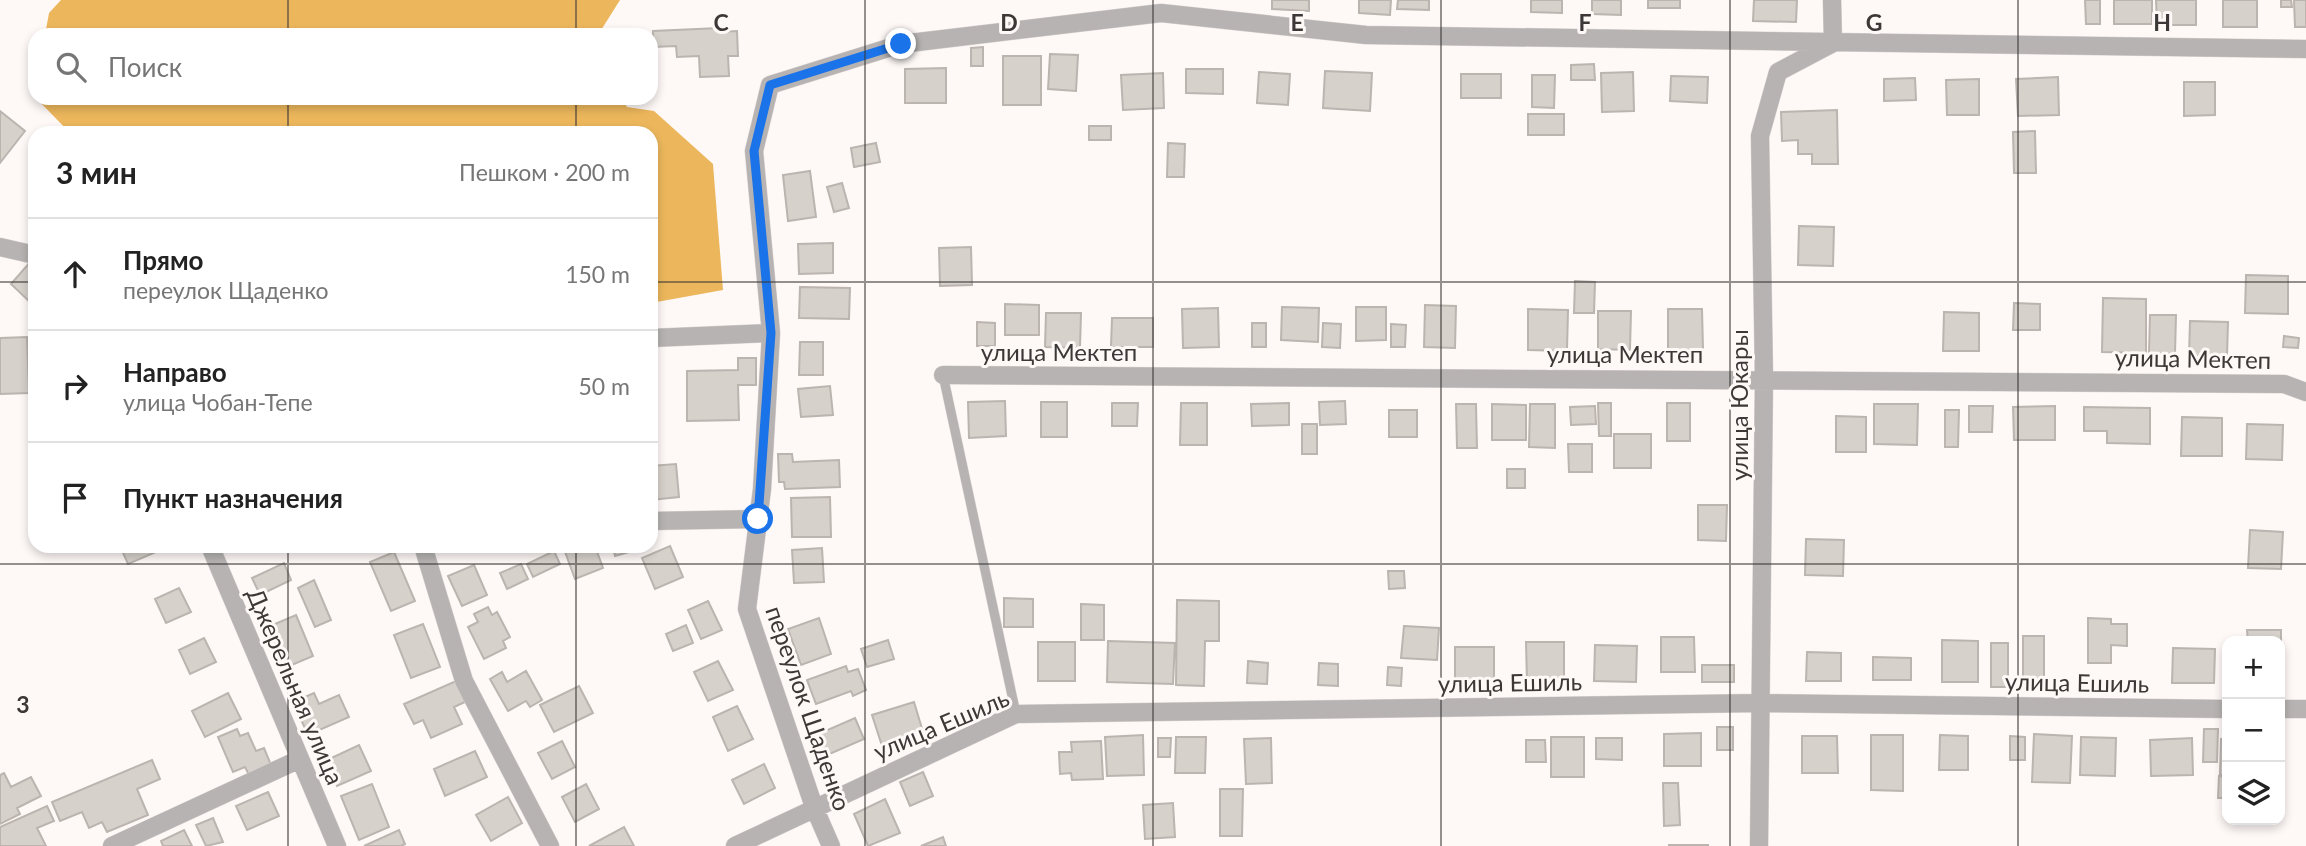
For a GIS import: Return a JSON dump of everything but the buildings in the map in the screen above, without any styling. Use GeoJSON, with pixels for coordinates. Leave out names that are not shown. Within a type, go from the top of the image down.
{"type":"FeatureCollection","features":[{"type":"Feature","properties":{"kind":"street"},"geometry":{"type":"LineString","coordinates":[[1832,0],[1833,43],[2306,49]]}},
{"type":"Feature","properties":{"kind":"street","name":"переулок Щаденко"},"geometry":{"type":"LineString","coordinates":[[831,846],[814,807],[747,609],[758,519],[771,333],[754,151],[770,85],[901,44],[1161,13],[1366,35],[1833,43]]}},
{"type":"Feature","properties":{"kind":"street","name":"улица Юкары"},"geometry":{"type":"LineString","coordinates":[[1759,846],[1764,378],[1760,136],[1778,72],[1833,43]]}},
{"type":"Feature","properties":{"kind":"street"},"geometry":{"type":"LineString","coordinates":[[0,247],[28,253]]}},
{"type":"Feature","properties":{"kind":"street"},"geometry":{"type":"LineString","coordinates":[[658,338],[771,333]]}},
{"type":"Feature","properties":{"kind":"street","name":"улица Мектеп"},"geometry":{"type":"LineString","coordinates":[[943,375],[1764,378],[2284,384],[2306,392]]}},
{"type":"Feature","properties":{"kind":"street"},"geometry":{"type":"LineString","coordinates":[[658,521],[758,519]]}},
{"type":"Feature","properties":{"kind":"street","name":"Джерельная улица"},"geometry":{"type":"LineString","coordinates":[[213,553],[337,846]]}},
{"type":"Feature","properties":{"kind":"street"},"geometry":{"type":"LineString","coordinates":[[425,553],[464,681],[551,846]]}},
{"type":"Feature","properties":{"kind":"street","name":"улица Ешиль"},"geometry":{"type":"LineString","coordinates":[[735,846],[1016,714],[1759,703],[2222,709]]}},
{"type":"Feature","properties":{"kind":"street"},"geometry":{"type":"LineString","coordinates":[[2285,709],[2306,709]]}},
{"type":"Feature","properties":{"kind":"street"},"geometry":{"type":"LineString","coordinates":[[112,846],[300,759]]}},
{"type":"Feature","properties":{"kind":"lane"},"geometry":{"type":"LineString","coordinates":[[943,375],[1016,714]]}},
{"type":"Feature","properties":{"kind":"shaded area"},"geometry":{"type":"Polygon","coordinates":[[[61,0],[620,0],[602,28],[46,28],[49,13],[61,0]]]}},
{"type":"Feature","properties":{"kind":"shaded area"},"geometry":{"type":"Polygon","coordinates":[[[43,105],[626,105],[654,111],[713,164],[723,290],[658,302],[658,126],[63,126],[43,105]]]}},
{"type":"Feature","properties":{"kind":"route"},"geometry":{"type":"LineString","coordinates":[[758,519],[771,333],[754,151],[770,85],[901,44]]}}]}
